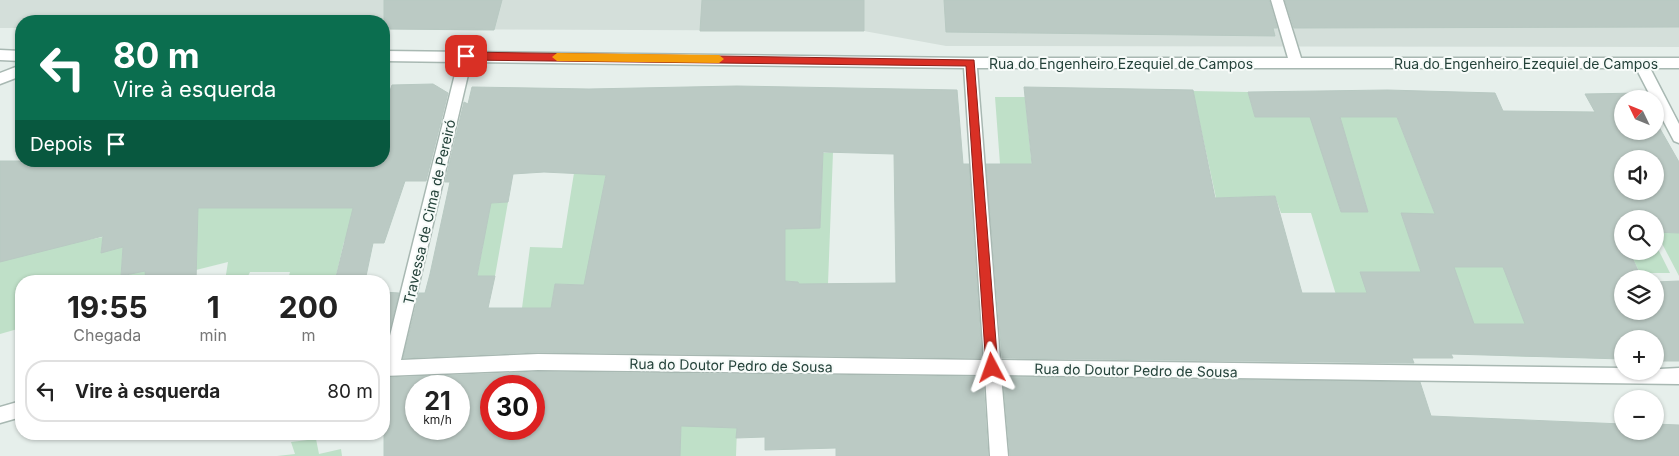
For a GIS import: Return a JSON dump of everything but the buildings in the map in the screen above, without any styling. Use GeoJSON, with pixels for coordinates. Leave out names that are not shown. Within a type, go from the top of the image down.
{"type":"FeatureCollection","features":[{"type":"Feature","properties":{"kind":"street"},"geometry":{"type":"LineString","coordinates":[[1277,0],[1296,63]]}},
{"type":"Feature","properties":{"kind":"street"},"geometry":{"type":"LineString","coordinates":[[0,55],[15,56]]}},
{"type":"Feature","properties":{"kind":"street","name":"Rua do Engenheiro Ezequiel de Campos"},"geometry":{"type":"LineString","coordinates":[[390,56],[970,62],[1679,64]]}},
{"type":"Feature","properties":{"kind":"street","name":"Travessa de Cima de Pereiró"},"geometry":{"type":"LineString","coordinates":[[390,360],[466,56]]}},
{"type":"Feature","properties":{"kind":"street"},"geometry":{"type":"LineString","coordinates":[[970,62],[999,456]]}},
{"type":"Feature","properties":{"kind":"street"},"geometry":{"type":"LineString","coordinates":[[1640,63],[1679,137]]}},
{"type":"Feature","properties":{"kind":"street"},"geometry":{"type":"LineString","coordinates":[[0,79],[15,73]]}},
{"type":"Feature","properties":{"kind":"street","name":"Rua do Doutor Pedro de Sousa"},"geometry":{"type":"LineString","coordinates":[[390,368],[538,362],[1679,376]]}},
{"type":"Feature","properties":{"kind":"street"},"geometry":{"type":"LineString","coordinates":[[0,415],[15,411]]}},
{"type":"Feature","properties":{"kind":"shaded area"},"geometry":{"type":"Polygon","coordinates":[[[0,0],[1679,0],[1679,47],[946,46],[864,31],[390,29],[390,15],[15,15],[15,28],[0,28],[0,0]]]}},
{"type":"Feature","properties":{"kind":"green space"},"geometry":{"type":"Polygon","coordinates":[[[1193,91],[1248,92],[1255,117],[1312,117],[1341,212],[1368,212],[1332,91],[1397,117],[1435,214],[1464,214],[1498,253],[1539,357],[1505,356],[1493,324],[1474,324],[1409,237],[1426,286],[1361,272],[1369,300],[1355,357],[1311,213],[1281,213],[1275,196],[1216,198],[1193,91]]]}},
{"type":"Feature","properties":{"kind":"green space"},"geometry":{"type":"Polygon","coordinates":[[[995,97],[1025,97],[1036,209],[1013,164],[1000,164],[995,97]]]}},
{"type":"Feature","properties":{"kind":"green space"},"geometry":{"type":"Polygon","coordinates":[[[833,152],[828,284],[799,286],[798,282],[785,281],[729,220],[820,228],[823,153],[833,152]]]}},
{"type":"Feature","properties":{"kind":"green space"},"geometry":{"type":"Polygon","coordinates":[[[574,173],[606,174],[586,285],[555,284],[551,308],[522,308],[530,247],[562,248],[574,173]]]}},
{"type":"Feature","properties":{"kind":"green space"},"geometry":{"type":"Polygon","coordinates":[[[327,178],[363,206],[344,242],[336,275],[289,275],[290,272],[250,272],[248,275],[226,275],[228,262],[196,270],[197,242],[178,208],[315,208],[327,178]]]}},
{"type":"Feature","properties":{"kind":"green space"},"geometry":{"type":"Polygon","coordinates":[[[508,202],[495,276],[477,276],[483,246],[475,204],[508,202]]]}},
{"type":"Feature","properties":{"kind":"green space"},"geometry":{"type":"Polygon","coordinates":[[[169,207],[163,275],[126,275],[131,274],[135,244],[169,207]]]}},
{"type":"Feature","properties":{"kind":"green space"},"geometry":{"type":"Polygon","coordinates":[[[1664,232],[1679,233],[1679,276],[1664,247],[1664,232]]]}},
{"type":"Feature","properties":{"kind":"green space"},"geometry":{"type":"Polygon","coordinates":[[[103,237],[101,252],[123,247],[121,275],[15,275],[15,330],[0,334],[0,257],[103,237]]]}},
{"type":"Feature","properties":{"kind":"green space"},"geometry":{"type":"Polygon","coordinates":[[[1634,260],[1664,260],[1670,273],[1664,273],[1664,270],[1638,270],[1634,260]]]}},
{"type":"Feature","properties":{"kind":"green space"},"geometry":{"type":"Polygon","coordinates":[[[655,419],[737,428],[736,456],[680,456],[655,419]]]}},
{"type":"Feature","properties":{"kind":"green space"},"geometry":{"type":"Polygon","coordinates":[[[316,440],[319,454],[341,449],[342,456],[277,456],[295,454],[291,442],[316,440]]]}},
{"type":"Feature","properties":{"kind":"slow traffic"},"geometry":{"type":"LineString","coordinates":[[557,57],[719,59]]}},
{"type":"Feature","properties":{"kind":"route"},"geometry":{"type":"LineString","coordinates":[[466,56],[970,62],[992,368]]}}]}
